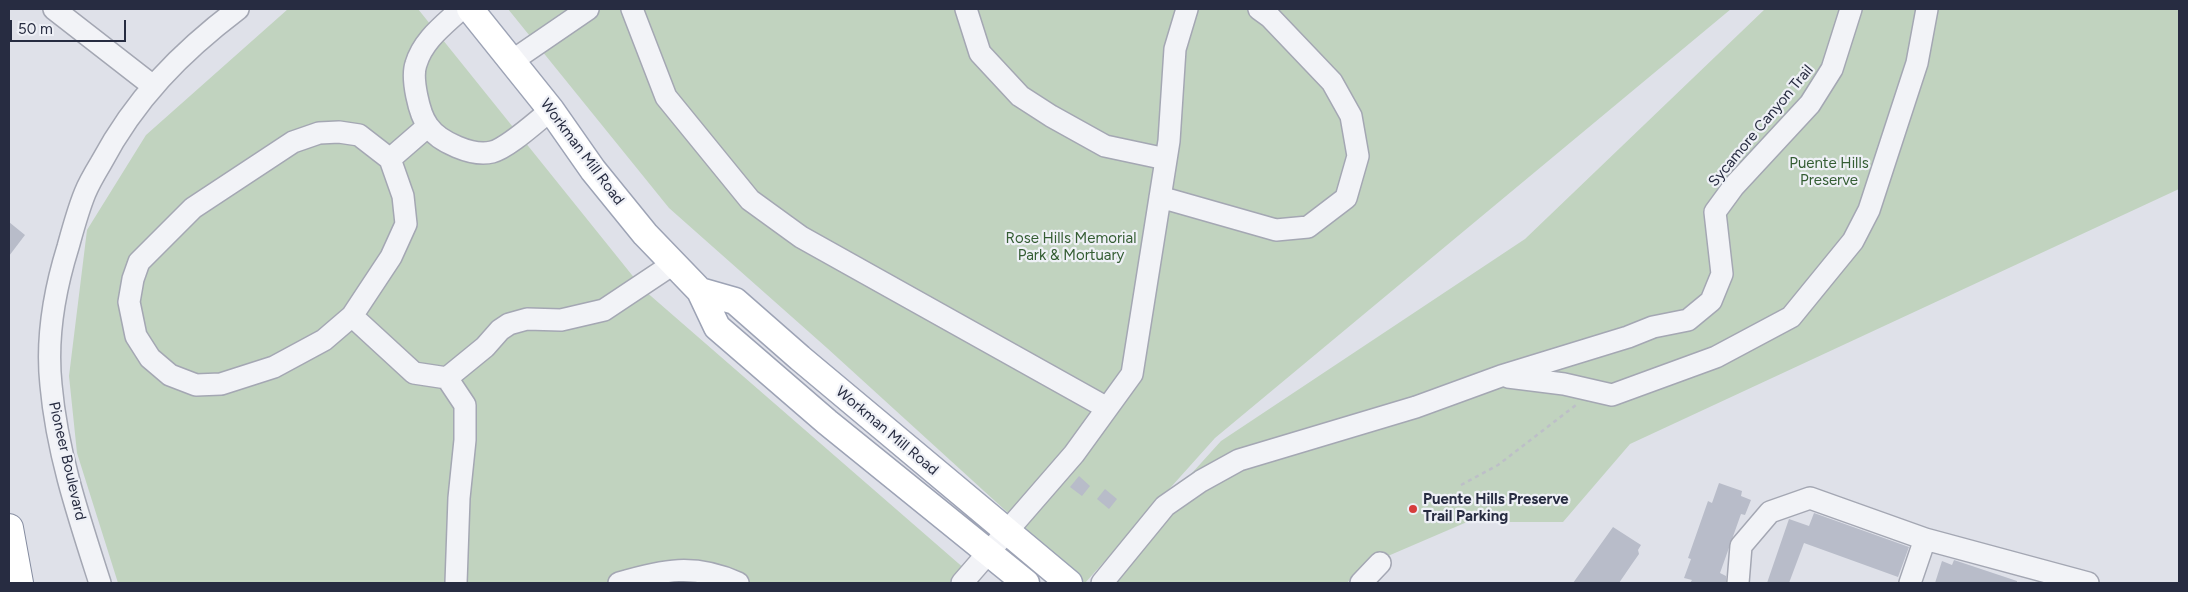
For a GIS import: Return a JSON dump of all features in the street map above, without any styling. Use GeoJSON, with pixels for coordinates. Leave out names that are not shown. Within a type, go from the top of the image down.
{"type":"FeatureCollection","features":[{"type":"Feature","properties":{"kind":"highway"},"geometry":{"type":"LineString","coordinates":[[9,528],[20,583]]}},
{"type":"Feature","properties":{"kind":"main road","name":"Workman Mill Road"},"geometry":{"type":"LineString","coordinates":[[470,9],[551,110],[593,170],[645,234],[700,291],[717,327],[827,422],[1026,583]]}},
{"type":"Feature","properties":{"kind":"main road","name":"Workman Mill Road"},"geometry":{"type":"LineString","coordinates":[[700,291],[735,301],[1069,583]]}},
{"type":"Feature","properties":{"kind":"street"},"geometry":{"type":"LineString","coordinates":[[54,9],[153,86]]}},
{"type":"Feature","properties":{"kind":"street","name":"Pioneer Boulevard"},"geometry":{"type":"LineString","coordinates":[[100,583],[71,492],[56,427],[50,384],[50,321],[60,271],[85,192],[111,145],[139,103],[202,36],[238,9]]}},
{"type":"Feature","properties":{"kind":"street"},"geometry":{"type":"LineString","coordinates":[[461,9],[422,48],[415,66],[417,100],[428,126],[449,144],[475,153],[493,152],[519,136],[551,110]]}},
{"type":"Feature","properties":{"kind":"street"},"geometry":{"type":"LineString","coordinates":[[512,61],[588,9]]}},
{"type":"Feature","properties":{"kind":"street"},"geometry":{"type":"LineString","coordinates":[[632,9],[666,97],[750,200],[801,237],[1107,408]]}},
{"type":"Feature","properties":{"kind":"street"},"geometry":{"type":"LineString","coordinates":[[966,9],[980,52],[1020,96],[1051,116],[1105,146],[1166,158]]}},
{"type":"Feature","properties":{"kind":"street"},"geometry":{"type":"LineString","coordinates":[[962,583],[1074,454],[1132,374],[1166,158],[1175,49],[1187,9]]}},
{"type":"Feature","properties":{"kind":"street"},"geometry":{"type":"LineString","coordinates":[[1160,197],[1276,230],[1308,226],[1346,198],[1358,156],[1351,116],[1332,82],[1270,17],[1259,9]]}},
{"type":"Feature","properties":{"kind":"street"},"geometry":{"type":"LineString","coordinates":[[1102,583],[1165,506],[1201,481],[1239,460],[1416,407],[1501,376],[1628,337],[1653,327],[1688,320],[1711,302],[1722,274],[1715,212],[1734,186],[1810,104],[1832,69],[1851,9]]}},
{"type":"Feature","properties":{"kind":"street"},"geometry":{"type":"LineString","coordinates":[[1501,376],[1564,384],[1583,390],[1612,395],[1716,357],[1791,317],[1853,241],[1869,210],[1917,63],[1928,9]]}},
{"type":"Feature","properties":{"kind":"street"},"geometry":{"type":"LineString","coordinates":[[390,159],[428,126]]}},
{"type":"Feature","properties":{"kind":"street"},"geometry":{"type":"LineString","coordinates":[[339,132],[359,135],[390,159],[403,196],[406,224],[391,257],[352,316],[324,340],[274,367],[221,384],[196,385],[170,375],[150,358],[136,336],[129,302],[132,279],[139,262],[193,208],[293,142],[319,133],[339,132]]}},
{"type":"Feature","properties":{"kind":"street"},"geometry":{"type":"LineString","coordinates":[[447,378],[509,324],[527,319],[561,320],[604,310],[673,264]]}},
{"type":"Feature","properties":{"kind":"street"},"geometry":{"type":"LineString","coordinates":[[352,316],[414,373],[447,378],[465,405],[465,440],[459,498],[456,583]]}},
{"type":"Feature","properties":{"kind":"street"},"geometry":{"type":"LineString","coordinates":[[1738,583],[1741,546],[1770,512],[1810,498],[1924,539],[2088,583]]}},
{"type":"Feature","properties":{"kind":"street"},"geometry":{"type":"LineString","coordinates":[[1910,583],[1924,539]]}},
{"type":"Feature","properties":{"kind":"street"},"geometry":{"type":"LineString","coordinates":[[1361,583],[1380,562]]}},
{"type":"Feature","properties":{"kind":"street"},"geometry":{"type":"LineString","coordinates":[[619,583],[645,576],[687,569],[709,573],[738,583]]}},
{"type":"Feature","properties":{"kind":"path"},"geometry":{"type":"LineString","coordinates":[[1461,485],[1498,465],[1582,400],[1583,390]]}},
{"type":"Feature","properties":{"kind":"green space"},"geometry":{"type":"Polygon","coordinates":[[[288,9],[418,9],[644,290],[981,583],[118,583],[77,453],[69,376],[87,230],[146,135],[288,9]]]}},
{"type":"Feature","properties":{"kind":"green space","name":"Rose Hills Memorial Park & Mortuary"},"geometry":{"type":"Polygon","coordinates":[[[508,9],[1731,9],[1215,438],[1085,583],[827,348],[669,208],[508,9]]]}},
{"type":"Feature","properties":{"kind":"green space","name":"Puente Hills Preserve"},"geometry":{"type":"Polygon","coordinates":[[[1765,9],[2179,9],[2179,189],[1630,444],[1563,522],[1467,522],[1360,568],[1347,583],[1101,583],[1096,579],[1221,441],[1525,239],[1765,9]]]}},
{"type":"Feature","properties":{"kind":"building"},"geometry":{"type":"Polygon","coordinates":[[[9,222],[25,235],[9,256],[9,222]]]}},
{"type":"Feature","properties":{"kind":"building"},"geometry":{"type":"Polygon","coordinates":[[[1079,476],[1090,486],[1082,496],[1070,487],[1079,476]]]}},
{"type":"Feature","properties":{"kind":"building"},"geometry":{"type":"Polygon","coordinates":[[[1719,483],[1742,491],[1741,496],[1751,500],[1745,515],[1741,514],[1720,573],[1726,576],[1726,583],[1690,583],[1692,580],[1684,578],[1691,559],[1688,558],[1708,501],[1712,503],[1719,483]]]}},
{"type":"Feature","properties":{"kind":"building"},"geometry":{"type":"Polygon","coordinates":[[[1105,489],[1117,499],[1109,509],[1097,499],[1105,489]]]}},
{"type":"Feature","properties":{"kind":"building"},"geometry":{"type":"Polygon","coordinates":[[[1814,513],[1909,547],[1898,577],[1804,543],[1789,583],[1767,583],[1789,519],[1809,526],[1814,513]]]}},
{"type":"Feature","properties":{"kind":"building"},"geometry":{"type":"Polygon","coordinates":[[[1613,527],[1641,545],[1638,550],[1639,554],[1619,583],[1573,583],[1613,527]]]}},
{"type":"Feature","properties":{"kind":"building"},"geometry":{"type":"Polygon","coordinates":[[[1954,560],[2017,581],[2017,583],[1935,583],[1942,561],[1952,565],[1954,560]]]}},
{"type":"Feature","properties":{"kind":"place","name":"Puente Hills Preserve Trail Parking"},"geometry":{"type":"Point","coordinates":[1413,509]}}]}
